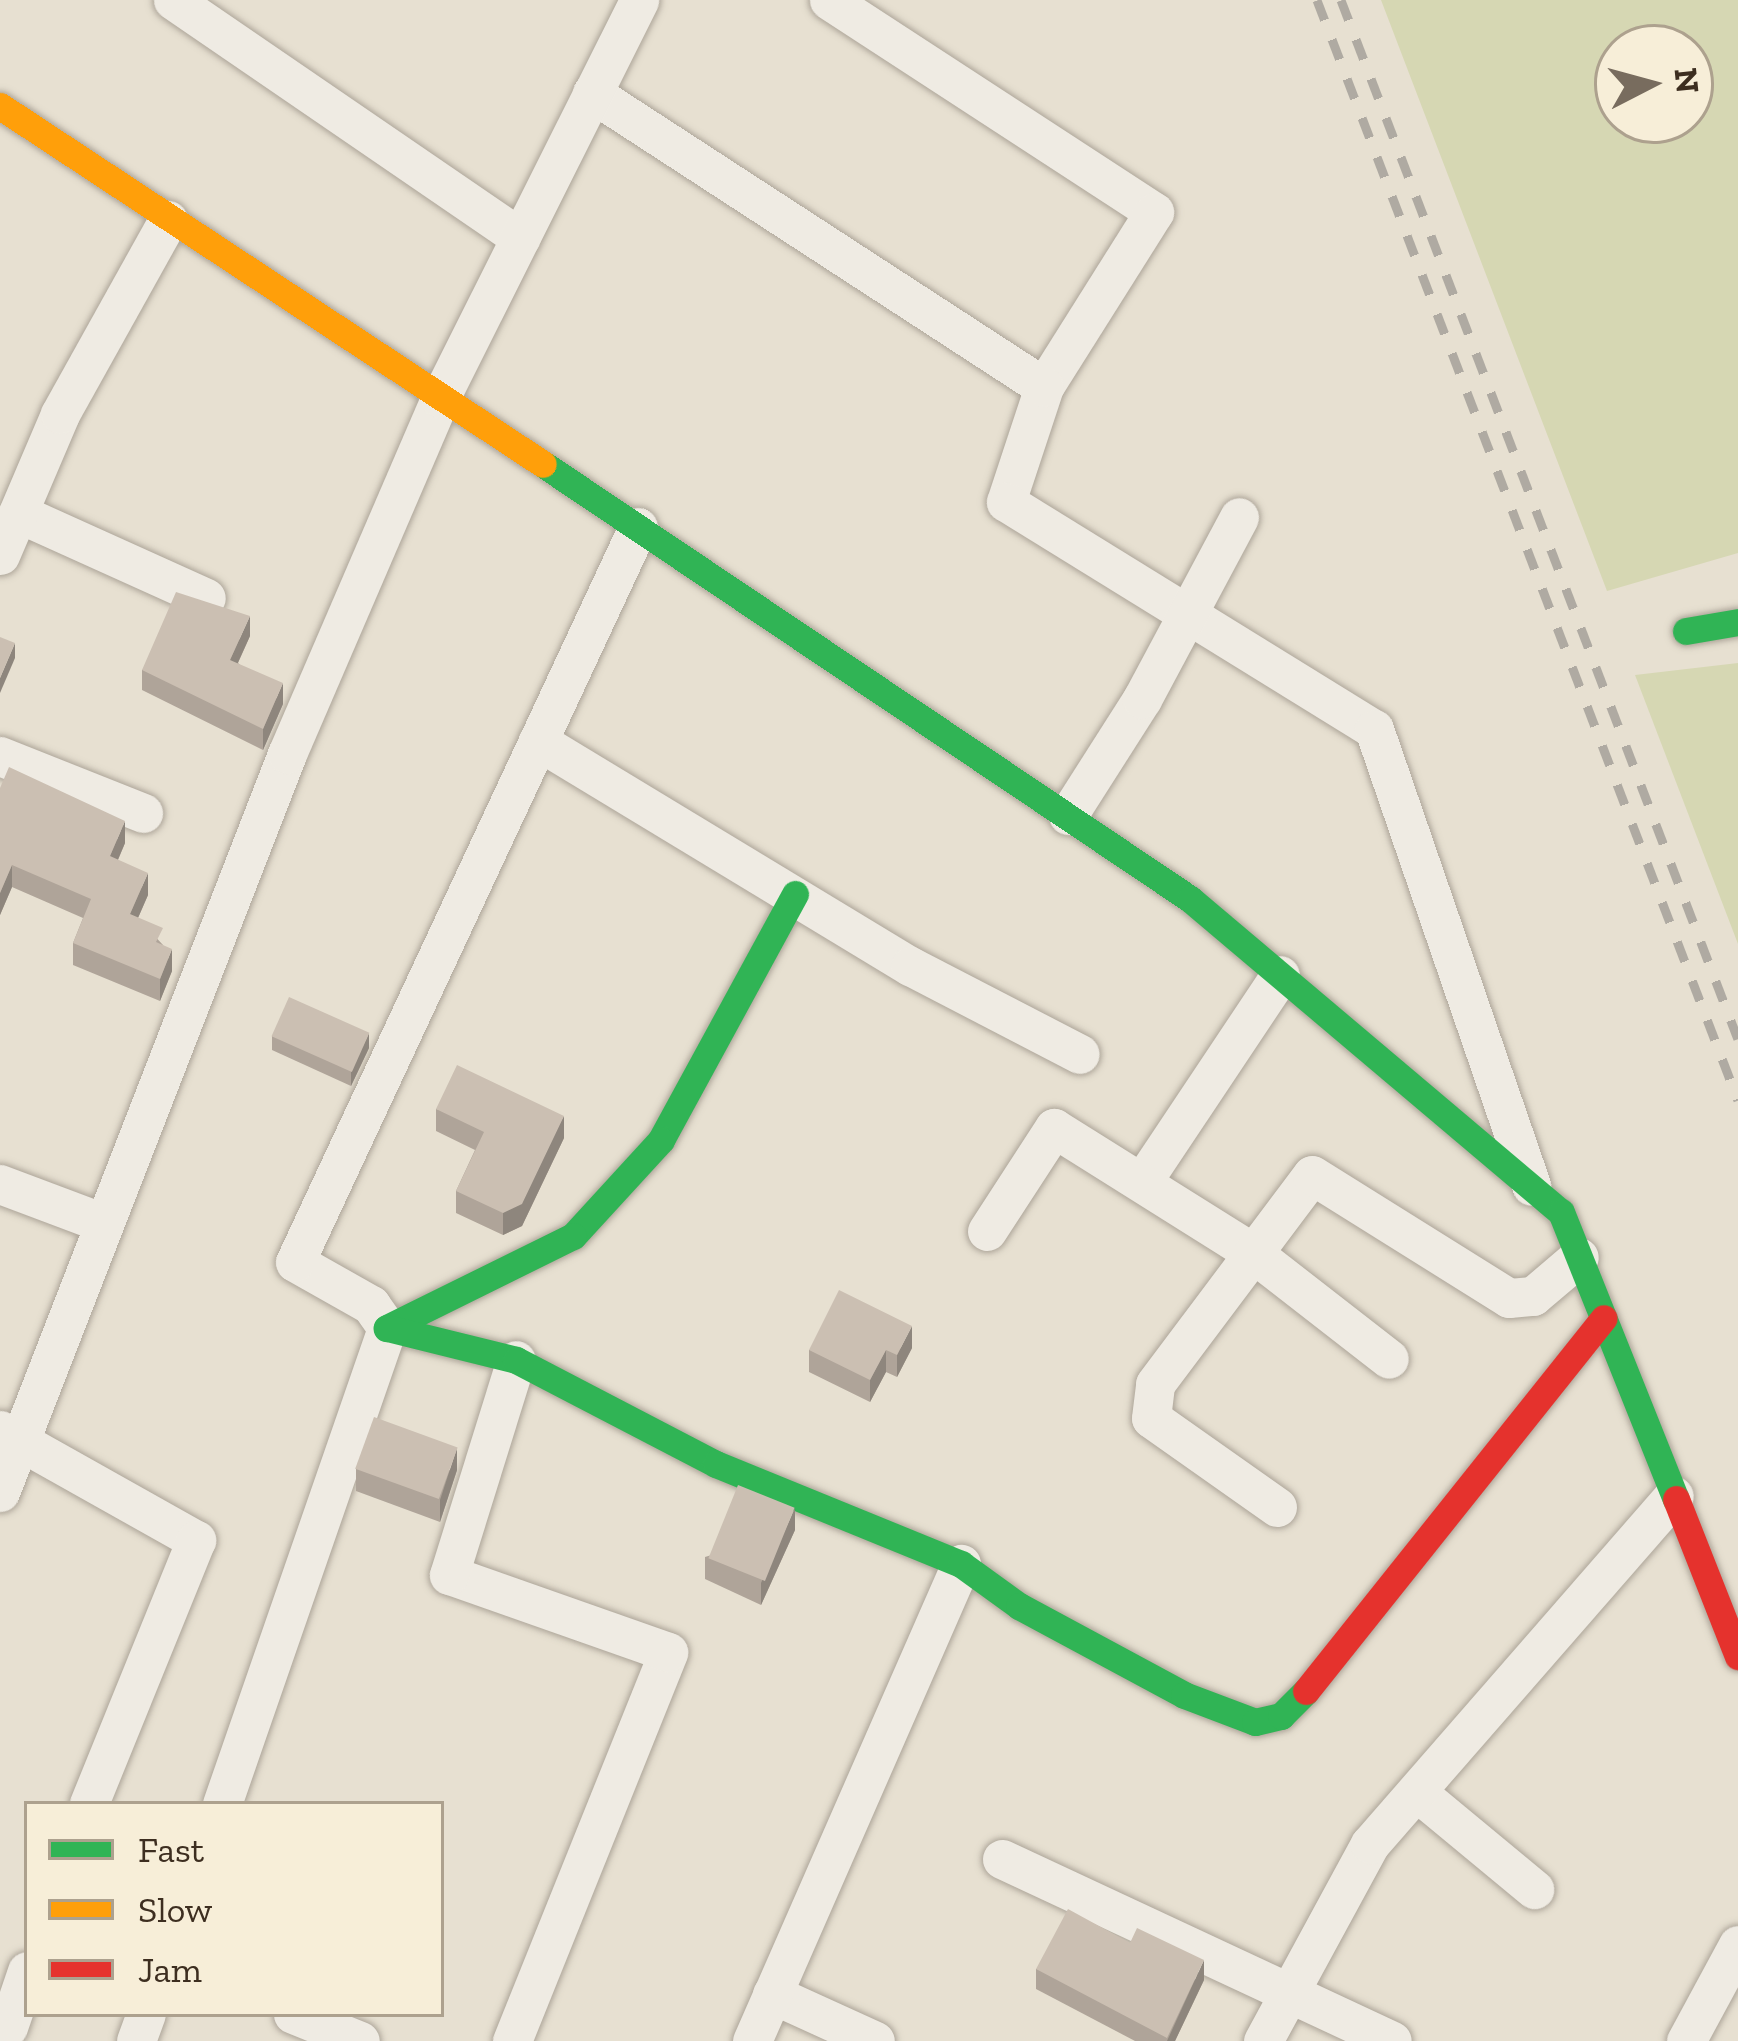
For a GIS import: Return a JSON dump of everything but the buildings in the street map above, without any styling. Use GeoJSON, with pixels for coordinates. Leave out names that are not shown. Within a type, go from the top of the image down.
{"type":"FeatureCollection","features":[{"type":"Feature","properties":{"kind":"street"},"geometry":{"type":"LineString","coordinates":[[173,0],[520,238]]}},
{"type":"Feature","properties":{"kind":"street"},"geometry":{"type":"LineString","coordinates":[[829,0],[1154,212],[1044,387],[1006,502],[1374,729],[1531,1186]]}},
{"type":"Feature","properties":{"kind":"street"},"geometry":{"type":"LineString","coordinates":[[0,1492],[10,1433],[104,1223],[287,754],[440,398],[592,94],[624,6]]}},
{"type":"Feature","properties":{"kind":"street"},"geometry":{"type":"LineString","coordinates":[[592,94],[1044,387]]}},
{"type":"Feature","properties":{"kind":"street"},"geometry":{"type":"LineString","coordinates":[[0,106],[1190,899],[1561,1212],[1738,1656]]}},
{"type":"Feature","properties":{"kind":"street"},"geometry":{"type":"LineString","coordinates":[[0,555],[60,414],[168,220]]}},
{"type":"Feature","properties":{"kind":"street"},"geometry":{"type":"LineString","coordinates":[[18,513],[206,598]]}},
{"type":"Feature","properties":{"kind":"street"},"geometry":{"type":"LineString","coordinates":[[1068,815],[1142,699],[1239,517]]}},
{"type":"Feature","properties":{"kind":"street"},"geometry":{"type":"LineString","coordinates":[[638,527],[295,1262],[370,1305],[387,1328],[516,1360],[716,1464],[961,1564],[1019,1606],[1184,1695],[1255,1722],[1281,1716],[1340,1657],[1604,1318]]}},
{"type":"Feature","properties":{"kind":"street"},"geometry":{"type":"LineString","coordinates":[[1686,631],[1738,622]]}},
{"type":"Feature","properties":{"kind":"street"},"geometry":{"type":"LineString","coordinates":[[538,741],[910,966],[1080,1054]]}},
{"type":"Feature","properties":{"kind":"street"},"geometry":{"type":"LineString","coordinates":[[0,756],[143,813]]}},
{"type":"Feature","properties":{"kind":"street"},"geometry":{"type":"LineString","coordinates":[[222,1801],[387,1328],[574,1236],[661,1140],[795,894]]}},
{"type":"Feature","properties":{"kind":"street"},"geometry":{"type":"LineString","coordinates":[[1144,1179],[1280,975]]}},
{"type":"Feature","properties":{"kind":"street"},"geometry":{"type":"LineString","coordinates":[[987,1231],[1054,1128],[1144,1179],[1253,1253],[1389,1359]]}},
{"type":"Feature","properties":{"kind":"street"},"geometry":{"type":"LineString","coordinates":[[1277,1507],[1151,1418],[1155,1384],[1312,1175],[1322,1175],[1509,1298],[1533,1296],[1579,1257]]}},
{"type":"Feature","properties":{"kind":"street"},"geometry":{"type":"LineString","coordinates":[[0,1184],[104,1223]]}},
{"type":"Feature","properties":{"kind":"street"},"geometry":{"type":"LineString","coordinates":[[512,2041],[668,1652],[449,1575],[516,1360]]}},
{"type":"Feature","properties":{"kind":"street"},"geometry":{"type":"LineString","coordinates":[[10,1433],[196,1540],[90,1801]]}},
{"type":"Feature","properties":{"kind":"street"},"geometry":{"type":"LineString","coordinates":[[1263,2041],[1286,1990],[1370,1844],[1674,1496]]}},
{"type":"Feature","properties":{"kind":"street"},"geometry":{"type":"LineString","coordinates":[[752,2041],[961,1564]]}},
{"type":"Feature","properties":{"kind":"street"},"geometry":{"type":"LineString","coordinates":[[1418,1793],[1534,1889]]}},
{"type":"Feature","properties":{"kind":"street"},"geometry":{"type":"LineString","coordinates":[[1002,1859],[1393,2041]]}},
{"type":"Feature","properties":{"kind":"street"},"geometry":{"type":"LineString","coordinates":[[1686,2041],[1732,1970]]}},
{"type":"Feature","properties":{"kind":"street"},"geometry":{"type":"LineString","coordinates":[[5,2031],[24,1978]]}},
{"type":"Feature","properties":{"kind":"street"},"geometry":{"type":"LineString","coordinates":[[772,1994],[875,2041]]}},
{"type":"Feature","properties":{"kind":"street"},"geometry":{"type":"LineString","coordinates":[[300,2017],[360,2041]]}},
{"type":"Feature","properties":{"kind":"green space"},"geometry":{"type":"Polygon","coordinates":[[[1381,0],[1738,0],[1738,553],[1607,591],[1381,0]]]}},
{"type":"Feature","properties":{"kind":"green space"},"geometry":{"type":"Polygon","coordinates":[[[1738,663],[1738,944],[1635,675],[1738,663]]]}},
{"type":"Feature","properties":{"kind":"railway"},"geometry":{"type":"LineString","coordinates":[[1317,0],[1738,1100]]}},
{"type":"Feature","properties":{"kind":"railway"},"geometry":{"type":"LineString","coordinates":[[1341,0],[1738,1039]]}},
{"type":"Feature","properties":{"kind":"traffic: fast"},"geometry":{"type":"LineString","coordinates":[[543,464],[1190,899],[1561,1212],[1676,1499]]}},
{"type":"Feature","properties":{"kind":"traffic: fast"},"geometry":{"type":"LineString","coordinates":[[1686,631],[1738,622]]}},
{"type":"Feature","properties":{"kind":"traffic: fast"},"geometry":{"type":"LineString","coordinates":[[795,894],[661,1140],[573,1236],[387,1328],[516,1360],[716,1464],[961,1564],[1019,1606],[1184,1695],[1255,1722],[1281,1716],[1306,1691]]}},
{"type":"Feature","properties":{"kind":"traffic: slow"},"geometry":{"type":"LineString","coordinates":[[0,106],[543,464]]}},
{"type":"Feature","properties":{"kind":"traffic: jam"},"geometry":{"type":"LineString","coordinates":[[1306,1691],[1604,1318]]}},
{"type":"Feature","properties":{"kind":"traffic: jam"},"geometry":{"type":"LineString","coordinates":[[1676,1499],[1738,1656]]}}]}
